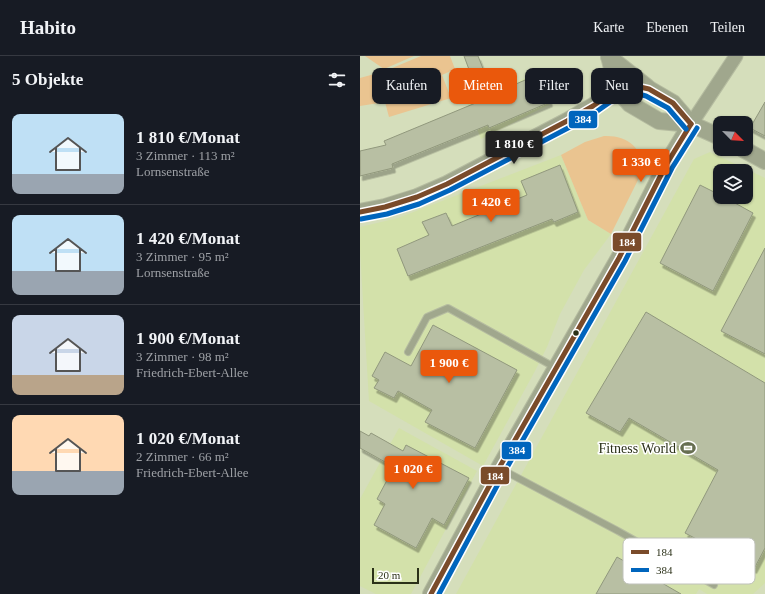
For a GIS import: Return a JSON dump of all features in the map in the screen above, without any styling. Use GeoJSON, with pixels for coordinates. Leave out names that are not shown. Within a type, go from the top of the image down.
{"type":"FeatureCollection","features":[{"type":"Feature","properties":{"kind":"street"},"geometry":{"type":"LineString","coordinates":[[431,594],[499,468],[622,252],[666,165],[736,56]]}},
{"type":"Feature","properties":{"kind":"street"},"geometry":{"type":"LineString","coordinates":[[609,57],[649,89],[673,103],[691,124]]}},
{"type":"Feature","properties":{"kind":"street"},"geometry":{"type":"LineString","coordinates":[[609,57],[612,68]]}},
{"type":"Feature","properties":{"kind":"street"},"geometry":{"type":"LineString","coordinates":[[643,88],[649,89]]}},
{"type":"Feature","properties":{"kind":"street"},"geometry":{"type":"LineString","coordinates":[[360,212],[417,198],[447,184],[567,121],[596,104]]}},
{"type":"Feature","properties":{"kind":"street"},"geometry":{"type":"LineString","coordinates":[[630,104],[659,121],[691,124],[713,134]]}},
{"type":"Feature","properties":{"kind":"street"},"geometry":{"type":"LineString","coordinates":[[753,154],[765,161]]}},
{"type":"Feature","properties":{"kind":"lane"},"geometry":{"type":"LineString","coordinates":[[408,352],[427,317],[448,308],[556,368]]}},
{"type":"Feature","properties":{"kind":"lane"},"geometry":{"type":"LineString","coordinates":[[499,468],[629,538]]}},
{"type":"Feature","properties":{"kind":"shaded area"},"geometry":{"type":"Polygon","coordinates":[[[365,56],[414,56],[386,68],[383,68],[365,56]]]}},
{"type":"Feature","properties":{"kind":"shaded area"},"geometry":{"type":"Polygon","coordinates":[[[421,56],[450,56],[455,68],[449,68],[449,72],[442,75],[449,93],[449,99],[441,101],[441,68],[392,68],[421,56]]]}},
{"type":"Feature","properties":{"kind":"shaded area"},"geometry":{"type":"Polygon","coordinates":[[[372,75],[372,104],[360,106],[360,78],[372,75]]]}},
{"type":"Feature","properties":{"kind":"shaded area"},"geometry":{"type":"Polygon","coordinates":[[[525,78],[525,104],[550,104],[481,139],[467,104],[517,104],[517,82],[525,78]]]}},
{"type":"Feature","properties":{"kind":"shaded area"},"geometry":{"type":"Polygon","coordinates":[[[386,104],[431,104],[389,117],[386,104]]]}},
{"type":"Feature","properties":{"kind":"shaded area"},"geometry":{"type":"Polygon","coordinates":[[[604,136],[620,138],[632,144],[640,155],[643,170],[611,234],[588,220],[561,155],[585,142],[604,136]]]}},
{"type":"Feature","properties":{"kind":"shaded area"},"geometry":{"type":"Polygon","coordinates":[[[710,152],[713,153],[713,156],[718,156],[735,164],[713,164],[713,204],[753,204],[753,172],[765,178],[765,583],[753,594],[707,594],[699,589],[696,594],[456,594],[694,159],[710,152]]]}},
{"type":"Feature","properties":{"kind":"shaded area"},"geometry":{"type":"Polygon","coordinates":[[[561,155],[588,220],[611,234],[584,270],[560,314],[547,347],[535,371],[483,466],[369,401],[360,251],[360,227],[398,218],[561,155]]]}},
{"type":"Feature","properties":{"kind":"shaded area"},"geometry":{"type":"Polygon","coordinates":[[[399,428],[477,471],[411,594],[376,594],[360,586],[360,499],[399,428]]]}},
{"type":"Feature","properties":{"kind":"building"},"geometry":{"type":"Polygon","coordinates":[[[464,56],[478,56],[483,68],[468,68],[464,56]]]}},
{"type":"Feature","properties":{"kind":"building"},"geometry":{"type":"Polygon","coordinates":[[[525,80],[525,104],[545,104],[489,128],[488,125],[392,164],[393,168],[360,176],[360,151],[386,145],[384,141],[473,104],[517,104],[517,84],[525,80]]]}},
{"type":"Feature","properties":{"kind":"building"},"geometry":{"type":"Polygon","coordinates":[[[765,102],[765,136],[753,130],[753,123],[765,102]]]}},
{"type":"Feature","properties":{"kind":"building"},"geometry":{"type":"Polygon","coordinates":[[[560,165],[578,212],[554,222],[552,219],[408,276],[397,249],[429,235],[422,222],[446,213],[452,226],[527,195],[521,181],[560,165]]]}},
{"type":"Feature","properties":{"kind":"building"},"geometry":{"type":"Polygon","coordinates":[[[700,185],[713,192],[713,204],[737,204],[753,213],[713,291],[660,263],[700,185]]]}},
{"type":"Feature","properties":{"kind":"building"},"geometry":{"type":"Polygon","coordinates":[[[765,248],[765,354],[721,331],[765,248]]]}},
{"type":"Feature","properties":{"kind":"building"},"geometry":{"type":"Polygon","coordinates":[[[646,312],[765,383],[765,548],[755,567],[755,538],[695,538],[685,533],[718,470],[629,418],[620,432],[586,413],[646,312]]]}},
{"type":"Feature","properties":{"kind":"building"},"geometry":{"type":"Polygon","coordinates":[[[433,325],[517,370],[475,448],[425,422],[432,410],[398,391],[394,398],[374,388],[379,380],[372,376],[385,352],[411,366],[433,325]]]}},
{"type":"Feature","properties":{"kind":"building"},"geometry":{"type":"Polygon","coordinates":[[[360,431],[369,436],[371,433],[403,451],[406,445],[469,478],[444,525],[432,518],[416,548],[374,525],[385,504],[377,499],[394,467],[360,448],[360,431]]]}},
{"type":"Feature","properties":{"kind":"building"},"geometry":{"type":"Polygon","coordinates":[[[617,557],[623,560],[623,584],[664,584],[681,594],[596,594],[617,557]]]}},
{"type":"Feature","properties":{"kind":"transit line","name":"184"},"geometry":{"type":"LineString","coordinates":[[360,212],[385,207],[417,197],[447,184],[567,121],[593,106],[617,89],[631,85],[649,89],[673,103],[691,124]]}},
{"type":"Feature","properties":{"kind":"transit line","name":"384"},"geometry":{"type":"LineString","coordinates":[[361,219],[387,214],[419,204],[450,190],[570,127],[596,112],[620,95],[631,92],[646,96],[668,108],[686,129]]}},
{"type":"Feature","properties":{"kind":"transit line","name":"184"},"geometry":{"type":"LineString","coordinates":[[431,594],[499,468],[619,258],[666,165],[691,124]]}},
{"type":"Feature","properties":{"kind":"transit line","name":"384"},"geometry":{"type":"LineString","coordinates":[[439,594],[505,471],[625,261],[672,168],[697,128]]}},
{"type":"Feature","properties":{"kind":"place","name":"Fitness World"},"geometry":{"type":"Point","coordinates":[688,448]}}]}
